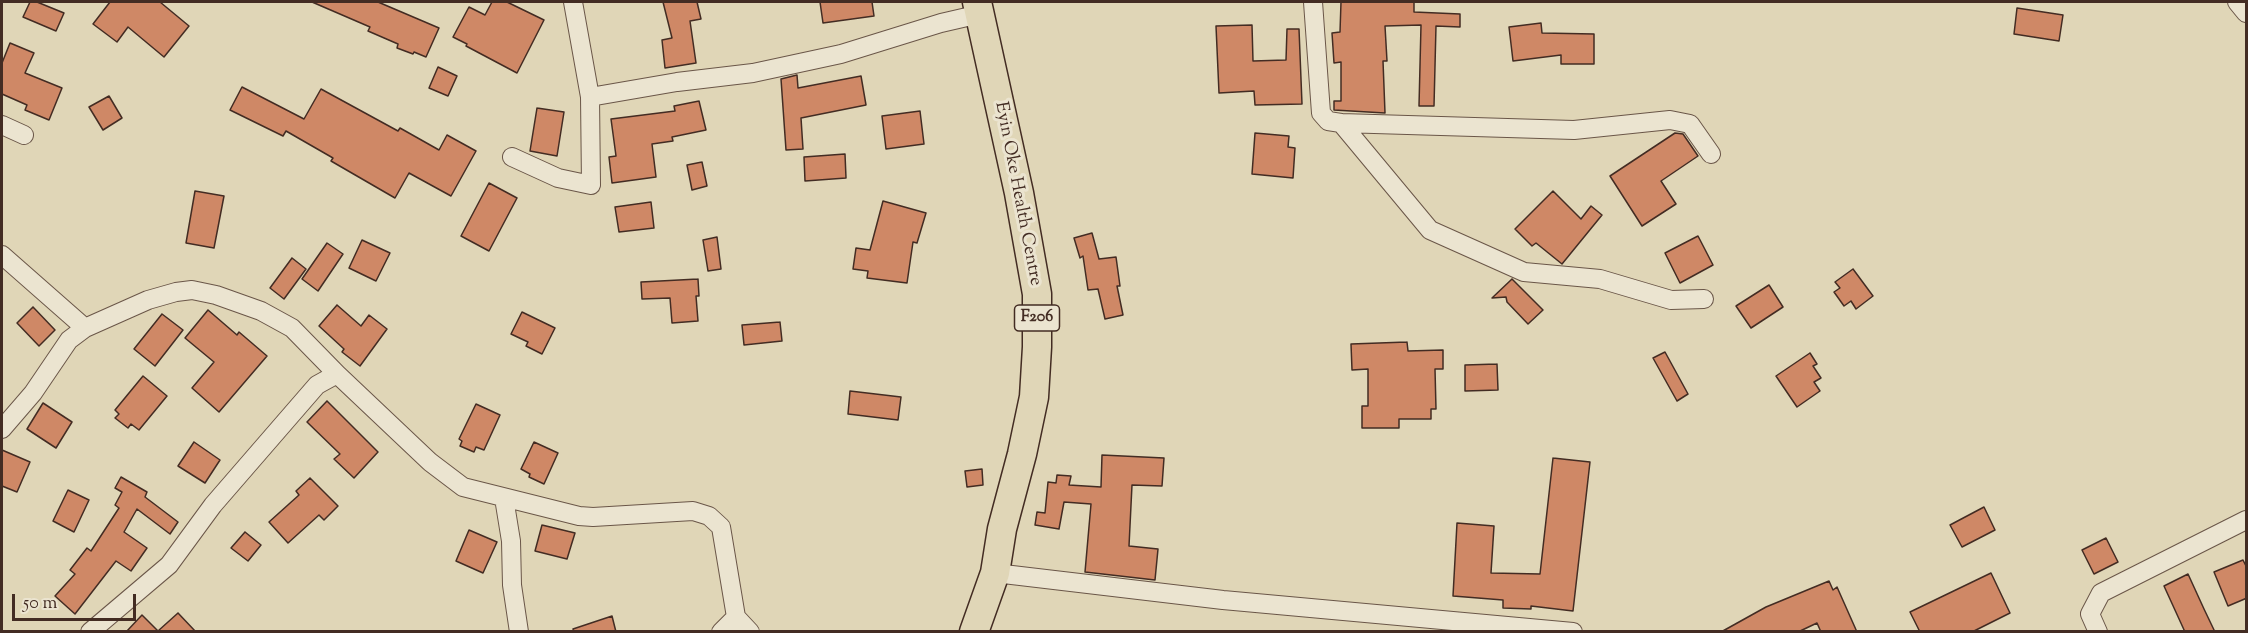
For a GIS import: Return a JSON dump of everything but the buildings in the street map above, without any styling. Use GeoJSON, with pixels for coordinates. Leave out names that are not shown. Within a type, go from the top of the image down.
{"type":"FeatureCollection","features":[{"type":"Feature","properties":{"kind":"main road","name":"Eyin Oke Health Centre"},"geometry":{"type":"LineString","coordinates":[[974,632],[995,573],[1002,529],[1022,454],[1034,397],[1037,347],[1037,294],[1019,193],[978,8]]}},
{"type":"Feature","properties":{"kind":"street"},"geometry":{"type":"LineString","coordinates":[[512,157],[558,178],[591,185],[590,98],[573,2]]}},
{"type":"Feature","properties":{"kind":"street"},"geometry":{"type":"LineString","coordinates":[[1313,2],[1321,113],[1328,122],[1574,130],[1670,120],[1690,124],[1711,153]]}},
{"type":"Feature","properties":{"kind":"street"},"geometry":{"type":"LineString","coordinates":[[2237,2],[2247,13]]}},
{"type":"Feature","properties":{"kind":"street"},"geometry":{"type":"LineString","coordinates":[[590,98],[677,82],[753,73],[841,54],[941,23],[978,8]]}},
{"type":"Feature","properties":{"kind":"street"},"geometry":{"type":"LineString","coordinates":[[1341,123],[1430,230],[1524,272],[1600,279],[1671,300],[1704,299]]}},
{"type":"Feature","properties":{"kind":"street"},"geometry":{"type":"LineString","coordinates":[[2,125],[24,135]]}},
{"type":"Feature","properties":{"kind":"street"},"geometry":{"type":"LineString","coordinates":[[2,255],[85,328]]}},
{"type":"Feature","properties":{"kind":"street"},"geometry":{"type":"LineString","coordinates":[[2,429],[33,393],[69,340],[85,328],[148,300],[192,290],[216,295],[261,311],[292,328],[337,374],[446,475],[463,487],[593,517],[693,511],[709,516],[721,527],[736,617],[750,632]]}},
{"type":"Feature","properties":{"kind":"street"},"geometry":{"type":"LineString","coordinates":[[90,632],[169,565],[213,505],[317,385],[337,374]]}},
{"type":"Feature","properties":{"kind":"street"},"geometry":{"type":"LineString","coordinates":[[504,498],[511,541],[512,585],[519,632]]}},
{"type":"Feature","properties":{"kind":"street"},"geometry":{"type":"LineString","coordinates":[[2098,632],[2090,614],[2101,593],[2247,520]]}},
{"type":"Feature","properties":{"kind":"street"},"geometry":{"type":"LineString","coordinates":[[995,573],[1222,600],[1573,632]]}},
{"type":"Feature","properties":{"kind":"street"},"geometry":{"type":"LineString","coordinates":[[721,632],[736,617]]}}]}
